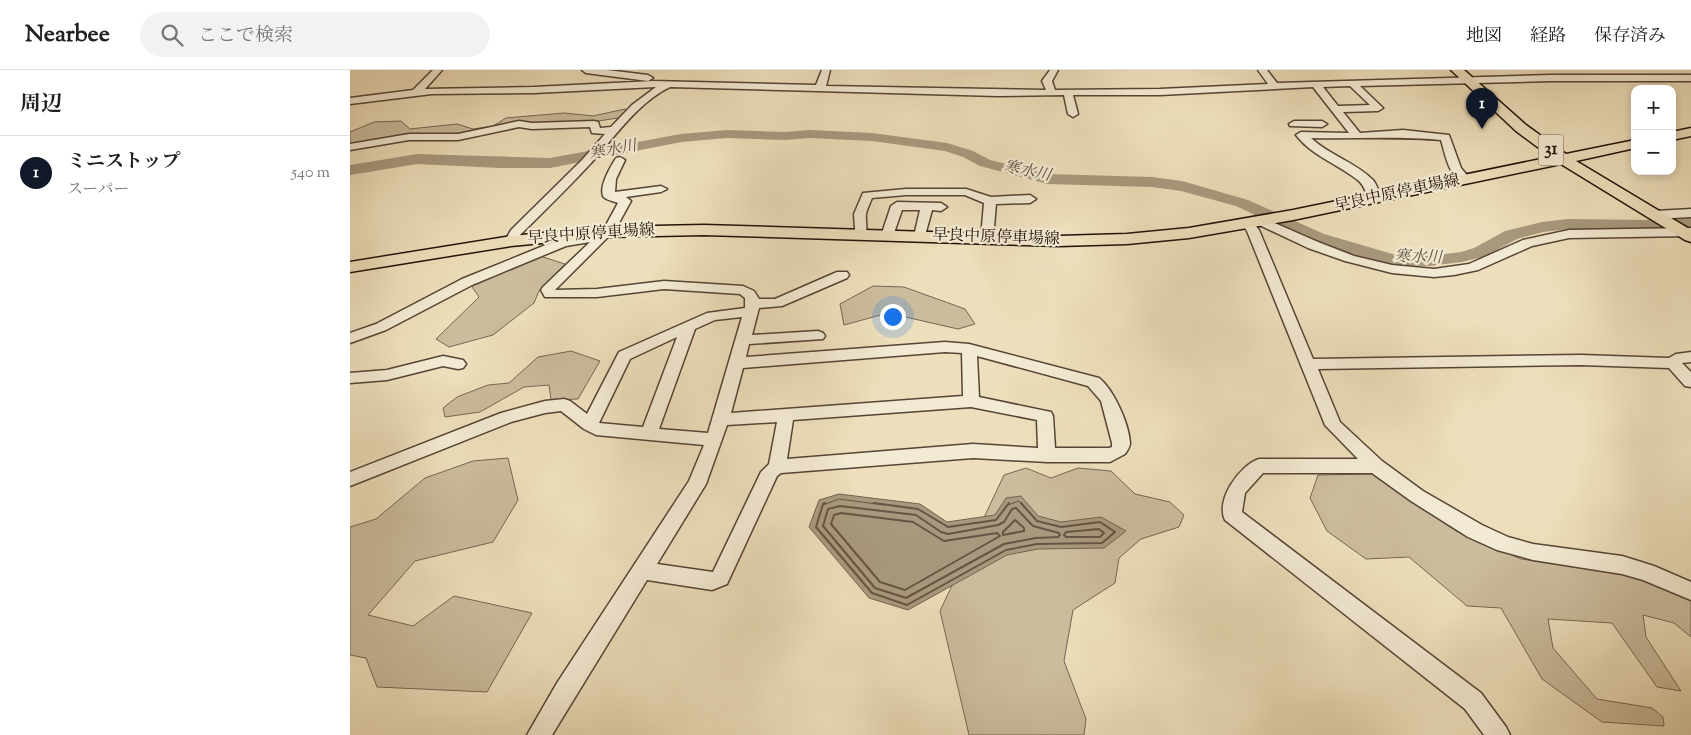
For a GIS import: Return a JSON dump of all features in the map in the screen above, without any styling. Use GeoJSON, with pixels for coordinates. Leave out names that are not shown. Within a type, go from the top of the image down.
{"type":"FeatureCollection","features":[{"type":"Feature","properties":{"kind":"main road","name":"31"},"geometry":{"type":"LineString","coordinates":[[1457,70],[1521,128],[1563,160],[1688,234]]}},
{"type":"Feature","properties":{"kind":"main road"},"geometry":{"type":"LineString","coordinates":[[1676,135],[1691,132]]}},
{"type":"Feature","properties":{"kind":"main road","name":"早良中原停車場線"},"geometry":{"type":"LineString","coordinates":[[350,267],[511,241],[704,230],[1059,241],[1127,239],[1189,233],[1293,215],[1631,145]]}},
{"type":"Feature","properties":{"kind":"street"},"geometry":{"type":"LineString","coordinates":[[417,92],[438,70]]}},
{"type":"Feature","properties":{"kind":"street"},"geometry":{"type":"LineString","coordinates":[[586,70],[637,75],[669,84]]}},
{"type":"Feature","properties":{"kind":"street"},"geometry":{"type":"LineString","coordinates":[[820,89],[826,70]]}},
{"type":"Feature","properties":{"kind":"street"},"geometry":{"type":"LineString","coordinates":[[1046,106],[1049,93],[1047,81],[1054,70]]}},
{"type":"Feature","properties":{"kind":"street"},"geometry":{"type":"LineString","coordinates":[[1262,70],[1274,86]]}},
{"type":"Feature","properties":{"kind":"street"},"geometry":{"type":"LineString","coordinates":[[1508,70],[1520,79]]}},
{"type":"Feature","properties":{"kind":"street"},"geometry":{"type":"LineString","coordinates":[[350,101],[417,92],[534,90],[669,84],[1049,93],[1160,92],[1316,84],[1469,80],[1691,78]]}},
{"type":"Feature","properties":{"kind":"street"},"geometry":{"type":"LineString","coordinates":[[1338,109],[1378,108],[1352,83]]}},
{"type":"Feature","properties":{"kind":"street"},"geometry":{"type":"LineString","coordinates":[[511,241],[515,233],[654,91],[669,84]]}},
{"type":"Feature","properties":{"kind":"street"},"geometry":{"type":"LineString","coordinates":[[1316,84],[1338,109],[1357,136]]}},
{"type":"Feature","properties":{"kind":"street"},"geometry":{"type":"LineString","coordinates":[[1068,92],[1073,114]]}},
{"type":"Feature","properties":{"kind":"street"},"geometry":{"type":"LineString","coordinates":[[350,147],[409,137],[458,137],[519,124],[532,126],[594,124],[596,130],[615,130]]}},
{"type":"Feature","properties":{"kind":"street"},"geometry":{"type":"LineString","coordinates":[[1294,124],[1349,125]]}},
{"type":"Feature","properties":{"kind":"street"},"geometry":{"type":"LineString","coordinates":[[1376,198],[1369,183],[1346,165],[1318,151],[1301,135],[1357,136],[1403,133],[1445,137],[1456,170],[1465,180]]}},
{"type":"Feature","properties":{"kind":"street"},"geometry":{"type":"LineString","coordinates":[[609,196],[610,179],[620,160]]}},
{"type":"Feature","properties":{"kind":"street"},"geometry":{"type":"LineString","coordinates":[[609,196],[661,189]]}},
{"type":"Feature","properties":{"kind":"street"},"geometry":{"type":"LineString","coordinates":[[859,235],[861,229],[860,214],[867,195],[906,192],[966,192],[990,201],[1030,199]]}},
{"type":"Feature","properties":{"kind":"street"},"geometry":{"type":"LineString","coordinates":[[539,735],[697,484],[715,440],[752,308],[753,298],[750,294],[743,290],[728,288],[644,286],[597,293],[550,294],[548,290],[552,285],[611,227],[625,201],[609,196]]}},
{"type":"Feature","properties":{"kind":"street"},"geometry":{"type":"LineString","coordinates":[[986,238],[990,201]]}},
{"type":"Feature","properties":{"kind":"street"},"geometry":{"type":"LineString","coordinates":[[887,236],[897,206],[941,208]]}},
{"type":"Feature","properties":{"kind":"street"},"geometry":{"type":"LineString","coordinates":[[920,236],[928,207]]}},
{"type":"Feature","properties":{"kind":"street"},"geometry":{"type":"LineString","coordinates":[[1655,215],[1691,213]]}},
{"type":"Feature","properties":{"kind":"street"},"geometry":{"type":"LineString","coordinates":[[1688,234],[1601,232],[1569,234],[1530,242],[1472,267],[1429,272],[1394,269],[1372,264],[1315,246],[1255,222],[1253,230],[1333,425],[1376,466],[1417,496],[1475,531],[1504,544],[1532,552],[1622,565],[1647,572],[1691,591]]}},
{"type":"Feature","properties":{"kind":"street"},"geometry":{"type":"LineString","coordinates":[[350,338],[381,327],[466,282],[562,243],[603,235]]}},
{"type":"Feature","properties":{"kind":"street"},"geometry":{"type":"LineString","coordinates":[[590,425],[624,356],[712,316],[777,303],[842,275]]}},
{"type":"Feature","properties":{"kind":"street"},"geometry":{"type":"LineString","coordinates":[[650,434],[689,326]]}},
{"type":"Feature","properties":{"kind":"street"},"geometry":{"type":"LineString","coordinates":[[743,340],[818,336]]}},
{"type":"Feature","properties":{"kind":"street"},"geometry":{"type":"LineString","coordinates":[[643,571],[712,580],[720,578],[770,472],[776,467],[973,451],[1047,455],[1110,455],[1117,454],[1121,444],[1104,390],[1093,382],[1084,378],[969,349],[945,347],[736,364]]}},
{"type":"Feature","properties":{"kind":"street"},"geometry":{"type":"LineString","coordinates":[[969,349],[971,401]]}},
{"type":"Feature","properties":{"kind":"street"},"geometry":{"type":"LineString","coordinates":[[1673,363],[1676,359],[1691,357]]}},
{"type":"Feature","properties":{"kind":"street"},"geometry":{"type":"LineString","coordinates":[[1308,364],[1581,360],[1673,363],[1691,382]]}},
{"type":"Feature","properties":{"kind":"street"},"geometry":{"type":"LineString","coordinates":[[350,378],[387,375],[443,362],[458,364]]}},
{"type":"Feature","properties":{"kind":"street"},"geometry":{"type":"LineString","coordinates":[[720,420],[971,401],[1045,416],[1047,455]]}},
{"type":"Feature","properties":{"kind":"street"},"geometry":{"type":"LineString","coordinates":[[350,479],[507,417],[545,407],[564,405],[596,429],[715,440]]}},
{"type":"Feature","properties":{"kind":"street"},"geometry":{"type":"LineString","coordinates":[[776,467],[786,415]]}},
{"type":"Feature","properties":{"kind":"street"},"geometry":{"type":"LineString","coordinates":[[1376,466],[1259,466],[1236,490],[1232,515],[1474,702],[1498,735]]}},
{"type":"Feature","properties":{"kind":"shaded area"},"geometry":{"type":"Polygon","coordinates":[[[625,109],[630,111],[624,117],[592,122],[533,124],[460,135],[350,145],[350,132],[374,122],[401,121],[410,129],[457,124],[473,129],[493,126],[506,118],[564,113],[593,116],[625,109]]]}},
{"type":"Feature","properties":{"kind":"shaded area"},"geometry":{"type":"Polygon","coordinates":[[[540,256],[565,264],[539,291],[534,303],[493,335],[449,347],[436,339],[479,297],[470,284],[540,256]]]}},
{"type":"Feature","properties":{"kind":"shaded area"},"geometry":{"type":"Polygon","coordinates":[[[873,286],[904,287],[965,309],[975,324],[958,329],[888,313],[844,325],[840,304],[873,286]]]}},
{"type":"Feature","properties":{"kind":"shaded area"},"geometry":{"type":"Polygon","coordinates":[[[571,351],[600,361],[578,399],[551,400],[549,385],[524,387],[480,412],[445,417],[443,408],[457,397],[488,385],[509,383],[538,357],[571,351]]]}},
{"type":"Feature","properties":{"kind":"shaded area"},"geometry":{"type":"Polygon","coordinates":[[[508,458],[518,500],[493,542],[415,561],[368,615],[413,626],[454,596],[532,613],[487,692],[377,687],[366,658],[350,655],[350,527],[376,519],[425,478],[473,461],[508,458]]]}},
{"type":"Feature","properties":{"kind":"shaded area"},"geometry":{"type":"Polygon","coordinates":[[[1026,468],[1051,478],[1078,468],[1111,471],[1135,494],[1170,502],[1184,515],[1179,527],[1141,539],[1119,558],[1115,583],[1073,610],[1064,661],[1086,719],[1084,735],[969,735],[940,611],[1004,475],[1026,468]]]}},
{"type":"Feature","properties":{"kind":"shaded area"},"geometry":{"type":"Polygon","coordinates":[[[1372,474],[1456,531],[1521,559],[1635,575],[1691,600],[1691,637],[1674,623],[1643,615],[1646,637],[1681,691],[1657,687],[1612,623],[1548,619],[1553,648],[1597,699],[1652,708],[1663,717],[1664,726],[1602,722],[1542,679],[1501,608],[1467,606],[1409,557],[1366,559],[1327,531],[1310,498],[1318,475],[1372,474]]]}},
{"type":"Feature","properties":{"kind":"water"},"geometry":{"type":"Polygon","coordinates":[[[839,494],[920,504],[947,522],[995,515],[1006,498],[1021,496],[1038,516],[1061,522],[1101,517],[1126,531],[1104,548],[1038,549],[1007,555],[908,610],[869,598],[809,527],[819,500],[839,494]]]}},
{"type":"Feature","properties":{"kind":"waterway","name":"寒水川"},"geometry":{"type":"LineString","coordinates":[[350,170],[417,159],[500,163],[550,163],[681,138],[727,134],[785,136],[809,134],[872,137],[947,147],[968,154],[985,163],[1048,179],[1152,182],[1182,186],[1242,203],[1318,238],[1376,256],[1396,260],[1429,261],[1462,257],[1480,252],[1511,235],[1542,227],[1568,224],[1645,225],[1691,222]]}},
{"type":"Feature","properties":{"kind":"place","name":"ミニストップ"},"geometry":{"type":"Point","coordinates":[1482,129]}}]}
